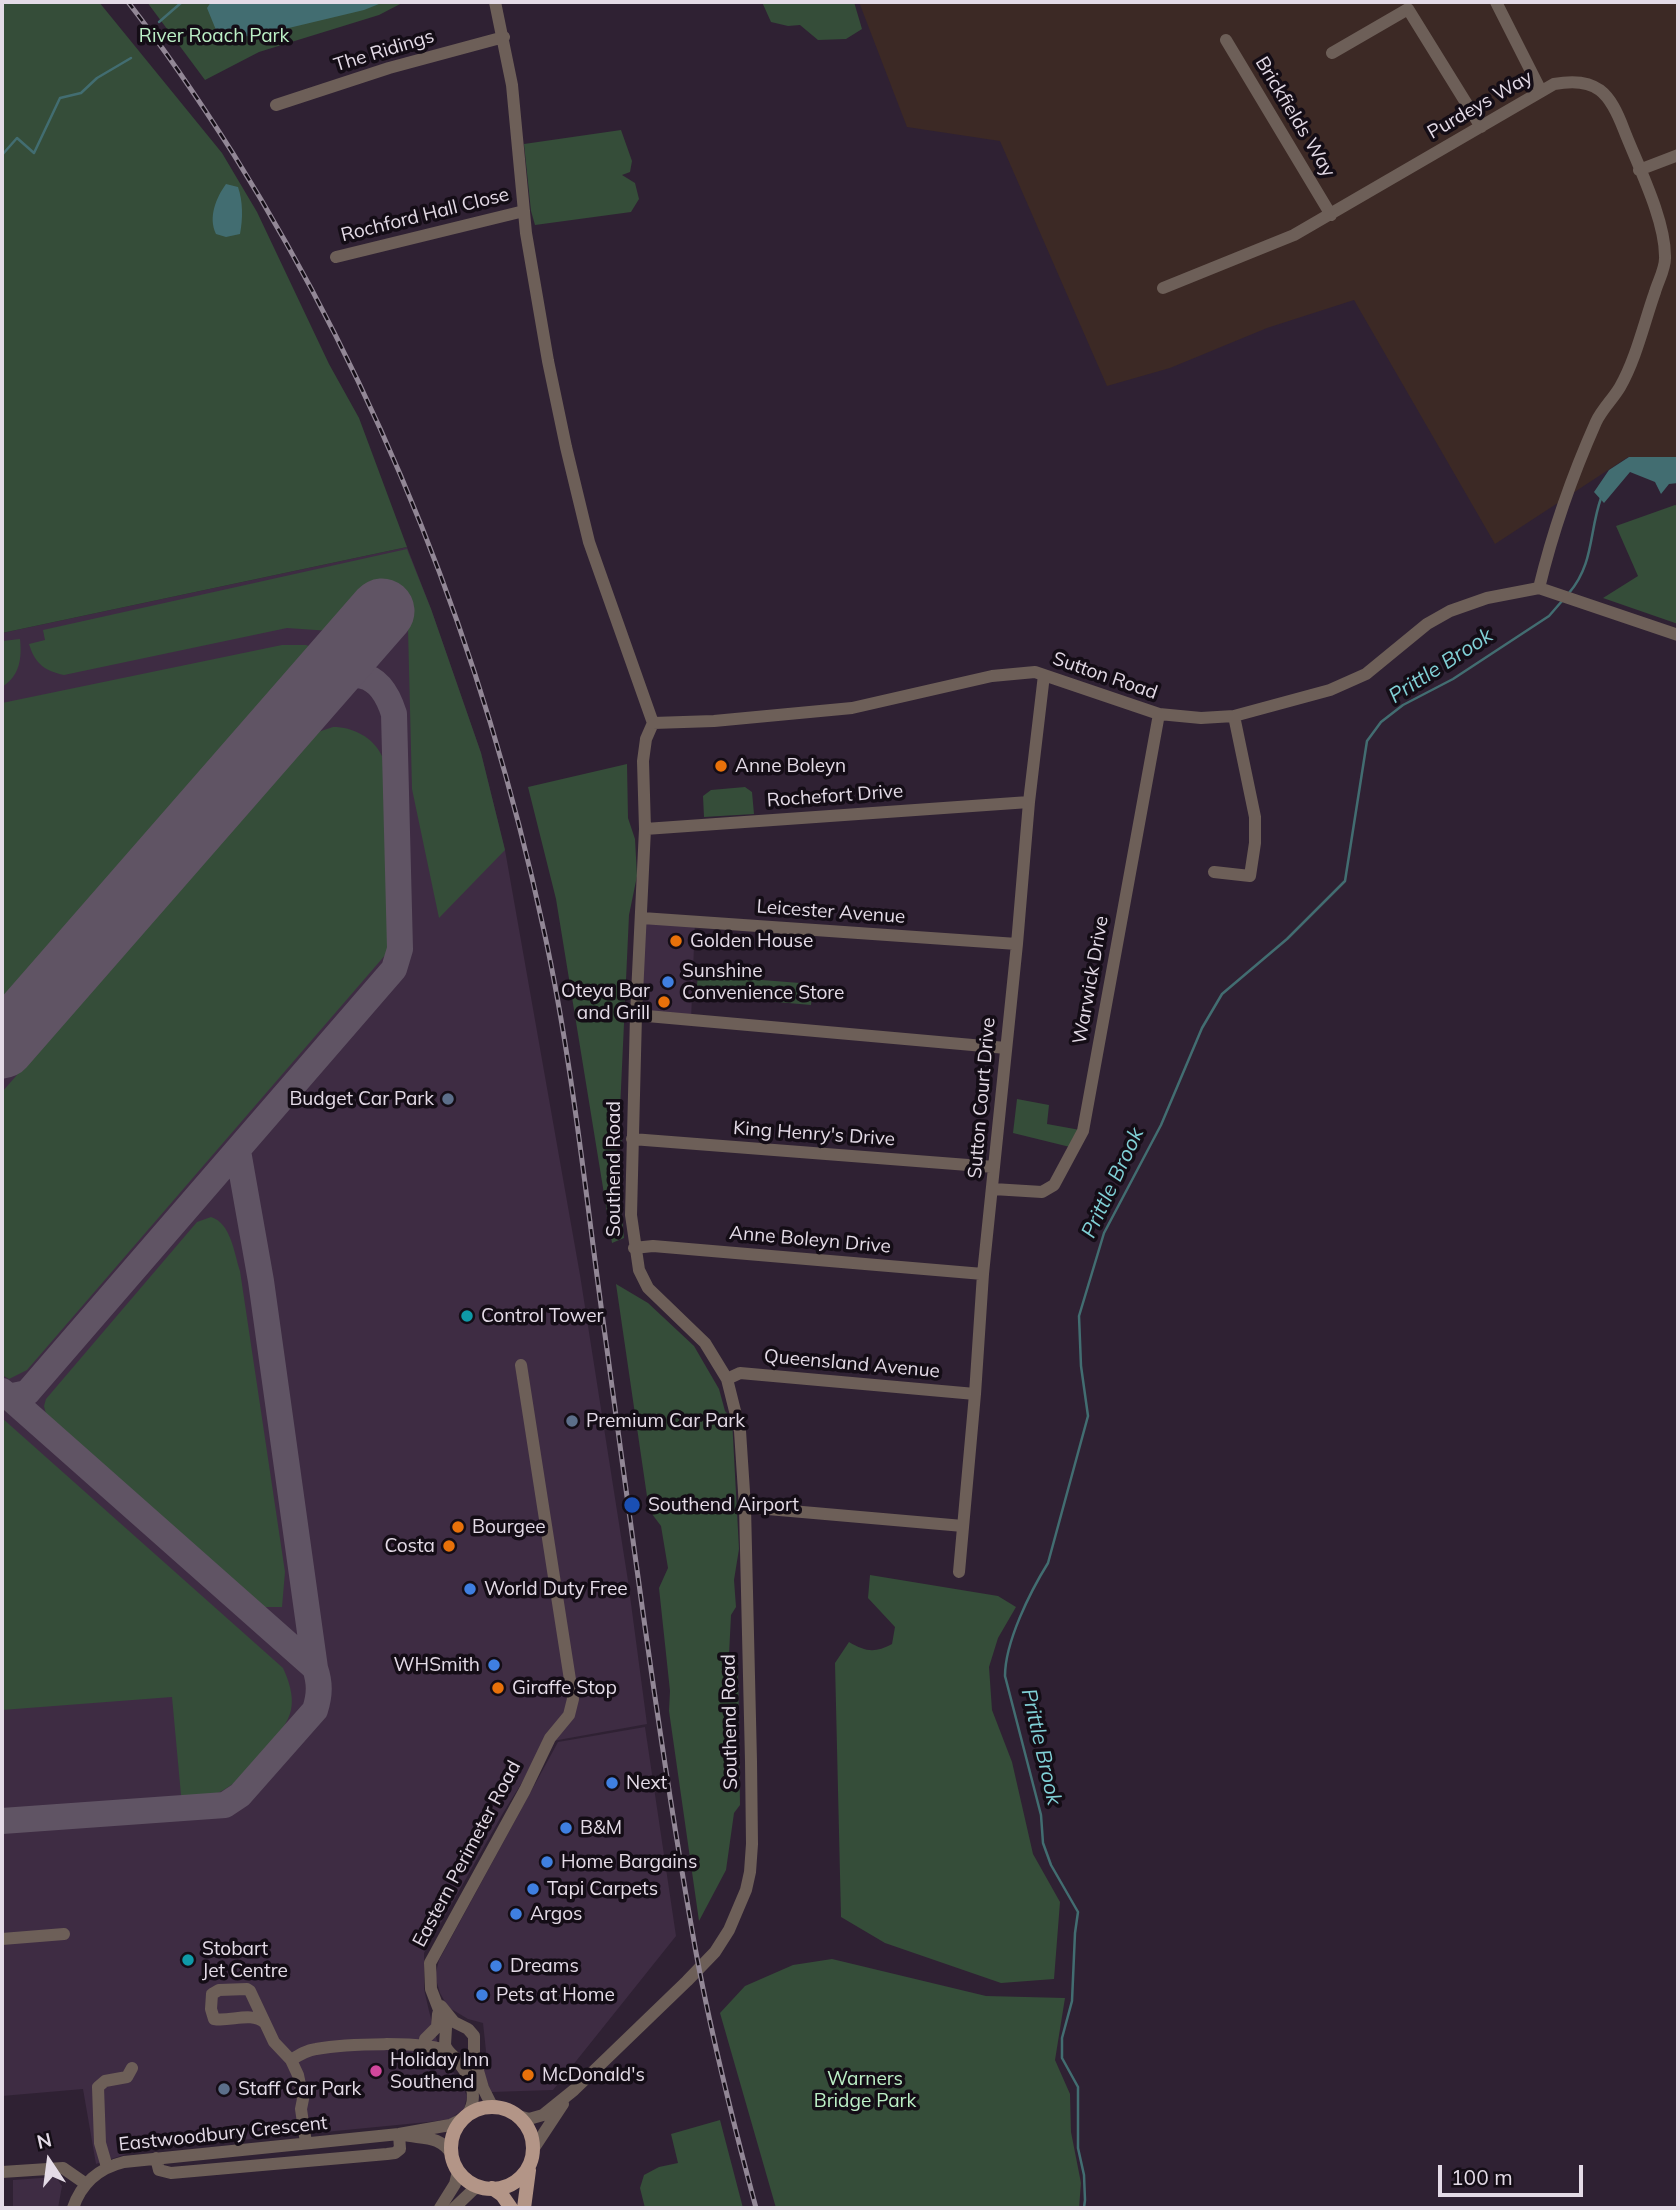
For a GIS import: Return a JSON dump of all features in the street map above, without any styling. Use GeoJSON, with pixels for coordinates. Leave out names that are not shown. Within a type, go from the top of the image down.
{"type":"FeatureCollection","features":[{"type":"Feature","properties":{"kind":"main road"},"geometry":{"type":"LineString","coordinates":[[512,2208],[508,2201],[488,2187],[469,2181],[458,2171],[453,2155],[453,2137],[465,2117],[485,2108],[498,2108],[516,2115],[528,2128],[534,2148],[524,2208]]}},
{"type":"Feature","properties":{"kind":"main road"},"geometry":{"type":"LineString","coordinates":[[488,2187],[510,2184],[521,2178],[530,2165]]}},
{"type":"Feature","properties":{"kind":"street"},"geometry":{"type":"LineString","coordinates":[[495,2],[512,85],[524,211],[548,361],[589,542],[653,723]]}},
{"type":"Feature","properties":{"kind":"street"},"geometry":{"type":"LineString","coordinates":[[1496,2],[1541,91]]}},
{"type":"Feature","properties":{"kind":"street"},"geometry":{"type":"LineString","coordinates":[[1332,53],[1408,9],[1481,127]]}},
{"type":"Feature","properties":{"kind":"street","name":"The Ridings"},"geometry":{"type":"LineString","coordinates":[[276,105],[389,68],[504,37]]}},
{"type":"Feature","properties":{"kind":"street","name":"Brickfields Way"},"geometry":{"type":"LineString","coordinates":[[1226,40],[1331,215]]}},
{"type":"Feature","properties":{"kind":"street","name":"Purdeys Way"},"geometry":{"type":"LineString","coordinates":[[1163,288],[1294,235],[1554,84],[1569,81],[1598,87],[1611,101],[1639,170],[1663,236],[1666,260],[1621,386],[1598,418],[1558,515],[1539,588]]}},
{"type":"Feature","properties":{"kind":"street"},"geometry":{"type":"LineString","coordinates":[[1639,170],[1678,155]]}},
{"type":"Feature","properties":{"kind":"street","name":"Rochford Hall Close"},"geometry":{"type":"LineString","coordinates":[[336,257],[524,211]]}},
{"type":"Feature","properties":{"kind":"street","name":"Sutton Road"},"geometry":{"type":"LineString","coordinates":[[653,723],[714,721],[852,708],[992,676],[1035,672],[1159,714],[1201,718],[1234,716],[1317,694],[1366,674],[1427,624],[1450,611],[1487,598],[1539,588],[1678,635]]}},
{"type":"Feature","properties":{"kind":"street","name":"Sutton Court Drive"},"geometry":{"type":"LineString","coordinates":[[959,1572],[983,1274],[1017,944],[1028,802],[1044,675]]}},
{"type":"Feature","properties":{"kind":"street","name":"Warwick Drive"},"geometry":{"type":"LineString","coordinates":[[993,1189],[1042,1192],[1054,1185],[1083,1132],[1159,714]]}},
{"type":"Feature","properties":{"kind":"street"},"geometry":{"type":"LineString","coordinates":[[1214,872],[1250,876],[1255,843],[1255,817],[1234,716]]}},
{"type":"Feature","properties":{"kind":"street","name":"Southend Road"},"geometry":{"type":"LineString","coordinates":[[574,2090],[715,1952],[729,1930],[746,1890],[752,1844],[740,1431],[727,1379],[705,1343],[648,1288],[639,1270],[631,1215],[636,1015],[645,829],[643,761],[646,739],[653,723]]}},
{"type":"Feature","properties":{"kind":"street","name":"Rochefort Drive"},"geometry":{"type":"LineString","coordinates":[[645,829],[1028,802]]}},
{"type":"Feature","properties":{"kind":"street","name":"Leicester Avenue"},"geometry":{"type":"LineString","coordinates":[[642,918],[1017,944]]}},
{"type":"Feature","properties":{"kind":"street"},"geometry":{"type":"LineString","coordinates":[[636,1015],[1006,1048]]}},
{"type":"Feature","properties":{"kind":"street","name":"King Henry's Drive"},"geometry":{"type":"LineString","coordinates":[[632,1139],[994,1167]]}},
{"type":"Feature","properties":{"kind":"street","name":"Anne Boleyn Drive"},"geometry":{"type":"LineString","coordinates":[[634,1248],[653,1246],[983,1274]]}},
{"type":"Feature","properties":{"kind":"street","name":"Eastern Perimeter Road"},"geometry":{"type":"LineString","coordinates":[[446,2035],[429,1976],[432,1956],[525,1790],[552,1734],[570,1712],[572,1692],[521,1366]]}},
{"type":"Feature","properties":{"kind":"street","name":"Queensland Avenue"},"geometry":{"type":"LineString","coordinates":[[727,1379],[740,1373],[975,1394]]}},
{"type":"Feature","properties":{"kind":"street"},"geometry":{"type":"LineString","coordinates":[[744,1507],[963,1526]]}},
{"type":"Feature","properties":{"kind":"street"},"geometry":{"type":"LineString","coordinates":[[2,1939],[64,1934]]}},
{"type":"Feature","properties":{"kind":"street"},"geometry":{"type":"LineString","coordinates":[[265,2023],[257,2017],[214,2019],[211,2009],[212,1994],[219,1990],[247,1989],[252,1994],[274,2042],[293,2064],[303,2099],[301,2109],[306,2138]]}},
{"type":"Feature","properties":{"kind":"street"},"geometry":{"type":"LineString","coordinates":[[433,1996],[454,2022],[474,2036],[474,2057],[485,2095],[491,2104],[498,2108]]}},
{"type":"Feature","properties":{"kind":"street"},"geometry":{"type":"LineString","coordinates":[[425,2039],[437,2027],[438,2012]]}},
{"type":"Feature","properties":{"kind":"street"},"geometry":{"type":"LineString","coordinates":[[464,2027],[451,2029],[446,2035],[445,2045],[461,2065],[472,2088],[473,2103],[465,2117]]}},
{"type":"Feature","properties":{"kind":"street"},"geometry":{"type":"LineString","coordinates":[[408,2044],[446,2035]]}},
{"type":"Feature","properties":{"kind":"street"},"geometry":{"type":"LineString","coordinates":[[293,2064],[314,2049],[408,2044],[438,2048],[463,2057],[469,2054],[474,2046]]}},
{"type":"Feature","properties":{"kind":"street"},"geometry":{"type":"LineString","coordinates":[[516,2115],[524,2118],[538,2117],[574,2090]]}},
{"type":"Feature","properties":{"kind":"street"},"geometry":{"type":"LineString","coordinates":[[534,2148],[574,2090]]}},
{"type":"Feature","properties":{"kind":"street"},"geometry":{"type":"LineString","coordinates":[[99,2096],[100,2143],[107,2167]]}},
{"type":"Feature","properties":{"kind":"street","name":"Eastwoodbury Crescent"},"geometry":{"type":"LineString","coordinates":[[73,2208],[86,2184],[107,2167],[124,2162],[306,2138],[399,2134],[450,2125],[465,2117]]}},
{"type":"Feature","properties":{"kind":"street"},"geometry":{"type":"LineString","coordinates":[[156,2158],[159,2170],[165,2173],[395,2153],[401,2146],[399,2134]]}},
{"type":"Feature","properties":{"kind":"street","name":"Eastwoodbury Crescent"},"geometry":{"type":"LineString","coordinates":[[399,2134],[439,2141],[447,2146],[453,2155]]}},
{"type":"Feature","properties":{"kind":"street"},"geometry":{"type":"LineString","coordinates":[[2,2172],[63,2168],[86,2184]]}},
{"type":"Feature","properties":{"kind":"street"},"geometry":{"type":"LineString","coordinates":[[440,2208],[455,2184],[458,2171]]}},
{"type":"Feature","properties":{"kind":"street"},"geometry":{"type":"LineString","coordinates":[[454,2208],[470,2192],[488,2187]]}},
{"type":"Feature","properties":{"kind":"shaded area"},"geometry":{"type":"Polygon","coordinates":[[[211,2],[384,2],[364,10],[272,32],[225,40],[216,30],[207,8],[211,2]]]}},
{"type":"Feature","properties":{"kind":"shaded area"},"geometry":{"type":"Polygon","coordinates":[[[859,2],[1678,2],[1678,457],[1628,457],[1495,544],[1354,300],[1267,328],[1170,368],[1107,386],[1000,141],[907,127],[859,2]]]}},
{"type":"Feature","properties":{"kind":"shaded area"},"geometry":{"type":"Polygon","coordinates":[[[226,184],[238,187],[242,216],[240,234],[226,237],[216,234],[213,214],[216,201],[226,184]]]}},
{"type":"Feature","properties":{"kind":"shaded area"},"geometry":{"type":"Polygon","coordinates":[[[1629,457],[1678,457],[1678,483],[1669,484],[1661,494],[1655,482],[1630,472],[1604,503],[1594,492],[1609,470],[1629,457]]]}},
{"type":"Feature","properties":{"kind":"shaded area"},"geometry":{"type":"Polygon","coordinates":[[[407,547],[481,753],[505,850],[580,1275],[628,1581],[647,1724],[547,1742],[503,1813],[424,1953],[424,1989],[429,2011],[443,2063],[457,2076],[467,2096],[464,2109],[450,2119],[139,2150],[96,2164],[83,2089],[2,2096],[2,633],[407,547]]]}},
{"type":"Feature","properties":{"kind":"shaded area"},"geometry":{"type":"Polygon","coordinates":[[[642,918],[695,922],[691,1020],[636,1015],[642,918]]]}},
{"type":"Feature","properties":{"kind":"shaded area"},"geometry":{"type":"Polygon","coordinates":[[[645,1727],[676,1936],[553,2090],[491,2092],[482,2069],[486,2051],[483,2023],[468,2019],[448,2007],[435,1976],[439,1960],[558,1742],[645,1727]]]}},
{"type":"Feature","properties":{"kind":"shaded area"},"geometry":{"type":"Polygon","coordinates":[[[56,2177],[62,2186],[58,2208],[13,2208],[13,2180],[56,2177]]]}},
{"type":"Feature","properties":{"kind":"green space"},"geometry":{"type":"Polygon","coordinates":[[[2,2],[99,2],[222,153],[257,212],[329,364],[359,418],[407,547],[2,633],[2,2]]]}},
{"type":"Feature","properties":{"kind":"green space","name":"River Roach Park"},"geometry":{"type":"Polygon","coordinates":[[[147,2],[404,2],[379,15],[259,52],[205,80],[147,2]]]}},
{"type":"Feature","properties":{"kind":"green space"},"geometry":{"type":"Polygon","coordinates":[[[762,2],[854,2],[862,29],[846,39],[818,40],[800,25],[788,26],[771,22],[762,2]]]}},
{"type":"Feature","properties":{"kind":"green space"},"geometry":{"type":"Polygon","coordinates":[[[621,130],[632,161],[630,172],[622,175],[635,183],[639,199],[631,212],[535,225],[524,144],[621,130]]]}},
{"type":"Feature","properties":{"kind":"green space"},"geometry":{"type":"Polygon","coordinates":[[[1678,506],[1678,624],[1603,598],[1638,576],[1616,526],[1678,506]]]}},
{"type":"Feature","properties":{"kind":"green space"},"geometry":{"type":"Polygon","coordinates":[[[407,549],[431,609],[481,753],[505,850],[439,918],[412,789],[408,629],[368,594],[344,608],[330,631],[287,628],[64,675],[42,666],[34,657],[29,644],[45,640],[43,630],[407,549]]]}},
{"type":"Feature","properties":{"kind":"green space"},"geometry":{"type":"Polygon","coordinates":[[[20,639],[21,653],[16,672],[2,687],[2,641],[20,639]]]}},
{"type":"Feature","properties":{"kind":"green space"},"geometry":{"type":"Polygon","coordinates":[[[282,645],[306,645],[318,649],[2,1011],[2,703],[282,645]]]}},
{"type":"Feature","properties":{"kind":"green space"},"geometry":{"type":"Polygon","coordinates":[[[333,727],[355,731],[368,738],[378,749],[385,765],[389,793],[393,946],[27,1370],[9,1379],[2,1375],[2,1092],[318,732],[333,727]]]}},
{"type":"Feature","properties":{"kind":"green space"},"geometry":{"type":"Polygon","coordinates":[[[627,764],[628,818],[635,839],[637,876],[629,915],[620,1110],[622,1145],[617,1147],[614,1178],[619,1184],[624,1238],[612,1243],[556,899],[528,787],[627,764]]]}},
{"type":"Feature","properties":{"kind":"green space"},"geometry":{"type":"Polygon","coordinates":[[[745,787],[752,792],[754,814],[704,817],[703,796],[711,790],[745,787]]]}},
{"type":"Feature","properties":{"kind":"green space"},"geometry":{"type":"Polygon","coordinates":[[[698,975],[813,984],[811,1005],[696,995],[698,975]]]}},
{"type":"Feature","properties":{"kind":"green space"},"geometry":{"type":"Polygon","coordinates":[[[1017,1099],[1049,1105],[1047,1124],[1080,1130],[1070,1147],[1013,1133],[1017,1099]]]}},
{"type":"Feature","properties":{"kind":"green space"},"geometry":{"type":"Polygon","coordinates":[[[211,1217],[218,1220],[227,1232],[240,1271],[285,1572],[282,1607],[257,1607],[48,1422],[44,1406],[46,1399],[197,1222],[211,1217]]]}},
{"type":"Feature","properties":{"kind":"green space"},"geometry":{"type":"Polygon","coordinates":[[[616,1284],[648,1303],[694,1346],[719,1389],[725,1411],[732,1419],[739,1549],[734,1580],[736,1607],[731,1615],[729,1655],[738,1661],[740,1805],[734,1813],[726,1870],[699,1921],[669,1711],[670,1691],[659,1588],[668,1568],[661,1526],[649,1510],[616,1284]]]}},
{"type":"Feature","properties":{"kind":"green space"},"geometry":{"type":"Polygon","coordinates":[[[2,1418],[283,1668],[291,1694],[292,1705],[288,1719],[267,1749],[228,1787],[202,1797],[181,1795],[172,1697],[2,1710],[2,1418]]]}},
{"type":"Feature","properties":{"kind":"green space"},"geometry":{"type":"Polygon","coordinates":[[[870,1575],[998,1596],[1016,1607],[998,1638],[989,1667],[992,1710],[1012,1762],[1033,1854],[1060,1902],[1054,1979],[1001,1983],[885,1943],[841,1917],[835,1663],[849,1642],[870,1650],[892,1644],[895,1627],[868,1598],[870,1575]]]}},
{"type":"Feature","properties":{"kind":"green space","name":"Warners Bridge Park"},"geometry":{"type":"Polygon","coordinates":[[[832,1959],[986,1996],[1065,1998],[1055,2060],[1070,2094],[1071,2132],[1081,2183],[1079,2208],[776,2208],[720,2013],[745,1986],[793,1965],[832,1959]]]}},
{"type":"Feature","properties":{"kind":"green space"},"geometry":{"type":"Polygon","coordinates":[[[720,2120],[743,2208],[645,2208],[640,2188],[644,2175],[659,2167],[678,2163],[671,2134],[720,2120]]]}},
{"type":"Feature","properties":{"kind":"waterway"},"geometry":{"type":"LineString","coordinates":[[159,22],[182,2]]}},
{"type":"Feature","properties":{"kind":"waterway"},"geometry":{"type":"LineString","coordinates":[[2,155],[17,138],[34,153],[60,98],[81,93],[97,78],[131,58]]}},
{"type":"Feature","properties":{"kind":"waterway","name":"Prittle Brook"},"geometry":{"type":"LineString","coordinates":[[1569,593],[1583,571],[1601,498]]}},
{"type":"Feature","properties":{"kind":"waterway","name":"Prittle Brook"},"geometry":{"type":"LineString","coordinates":[[1084,2208],[1084,2175],[1078,2148],[1078,2087],[1062,2058],[1062,2038],[1072,2001],[1078,1912],[1051,1865],[1043,1843],[1041,1815],[1005,1676],[1014,1633],[1026,1603],[1048,1563],[1088,1416],[1081,1366],[1079,1316],[1104,1233],[1161,1125],[1202,1028],[1222,994],[1287,939],[1345,881],[1367,741],[1381,722],[1403,705],[1453,679],[1549,616],[1562,601]]}},
{"type":"Feature","properties":{"kind":"taxiway"},"geometry":{"type":"LineString","coordinates":[[8,1397],[27,1393],[394,969],[400,949],[394,714],[380,687],[362,676],[339,678],[313,690]]}},
{"type":"Feature","properties":{"kind":"taxiway"},"geometry":{"type":"LineString","coordinates":[[2,1821],[225,1805],[240,1795],[315,1710],[319,1684],[261,1281],[238,1151]]}},
{"type":"Feature","properties":{"kind":"taxiway"},"geometry":{"type":"LineString","coordinates":[[2,1391],[315,1668]]}},
{"type":"Feature","properties":{"kind":"runway"},"geometry":{"type":"LineString","coordinates":[[2,1046],[382,611]]}},
{"type":"Feature","properties":{"kind":"railway"},"geometry":{"type":"LineString","coordinates":[[128,2],[183,77],[234,155],[288,246],[337,338],[382,433],[423,530],[492,727],[520,829],[554,981],[571,1082],[647,1641],[682,1871],[708,2013],[756,2208]]}},
{"type":"Feature","properties":{"kind":"place","name":"Anne Boleyn"},"geometry":{"type":"Point","coordinates":[721,766]}},
{"type":"Feature","properties":{"kind":"place","name":"Golden House"},"geometry":{"type":"Point","coordinates":[676,941]}},
{"type":"Feature","properties":{"kind":"place","name":"Sunshine Convenience Store"},"geometry":{"type":"Point","coordinates":[668,982]}},
{"type":"Feature","properties":{"kind":"place","name":"Oteya Bar and Grill"},"geometry":{"type":"Point","coordinates":[664,1002]}},
{"type":"Feature","properties":{"kind":"place","name":"Budget Car Park"},"geometry":{"type":"Point","coordinates":[448,1099]}},
{"type":"Feature","properties":{"kind":"place","name":"Control Tower"},"geometry":{"type":"Point","coordinates":[467,1316]}},
{"type":"Feature","properties":{"kind":"place","name":"Premium Car Park"},"geometry":{"type":"Point","coordinates":[572,1421]}},
{"type":"Feature","properties":{"kind":"place","name":"Southend Airport"},"geometry":{"type":"Point","coordinates":[632,1505]}},
{"type":"Feature","properties":{"kind":"place","name":"Bourgee"},"geometry":{"type":"Point","coordinates":[458,1527]}},
{"type":"Feature","properties":{"kind":"place","name":"Costa"},"geometry":{"type":"Point","coordinates":[449,1546]}},
{"type":"Feature","properties":{"kind":"place","name":"World Duty Free"},"geometry":{"type":"Point","coordinates":[470,1589]}},
{"type":"Feature","properties":{"kind":"place","name":"WHSmith"},"geometry":{"type":"Point","coordinates":[494,1665]}},
{"type":"Feature","properties":{"kind":"place","name":"Giraffe Stop"},"geometry":{"type":"Point","coordinates":[498,1688]}},
{"type":"Feature","properties":{"kind":"place","name":"Next"},"geometry":{"type":"Point","coordinates":[612,1783]}},
{"type":"Feature","properties":{"kind":"place","name":"B&M"},"geometry":{"type":"Point","coordinates":[566,1828]}},
{"type":"Feature","properties":{"kind":"place","name":"Home Bargains"},"geometry":{"type":"Point","coordinates":[547,1862]}},
{"type":"Feature","properties":{"kind":"place","name":"Tapi Carpets"},"geometry":{"type":"Point","coordinates":[533,1889]}},
{"type":"Feature","properties":{"kind":"place","name":"Argos"},"geometry":{"type":"Point","coordinates":[516,1914]}},
{"type":"Feature","properties":{"kind":"place","name":"Stobart Jet Centre"},"geometry":{"type":"Point","coordinates":[188,1960]}},
{"type":"Feature","properties":{"kind":"place","name":"Dreams"},"geometry":{"type":"Point","coordinates":[496,1966]}},
{"type":"Feature","properties":{"kind":"place","name":"Pets at Home"},"geometry":{"type":"Point","coordinates":[482,1995]}},
{"type":"Feature","properties":{"kind":"place","name":"Holiday Inn Southend"},"geometry":{"type":"Point","coordinates":[376,2071]}},
{"type":"Feature","properties":{"kind":"place","name":"McDonald's"},"geometry":{"type":"Point","coordinates":[528,2075]}},
{"type":"Feature","properties":{"kind":"place","name":"Staff Car Park"},"geometry":{"type":"Point","coordinates":[224,2089]}}]}
